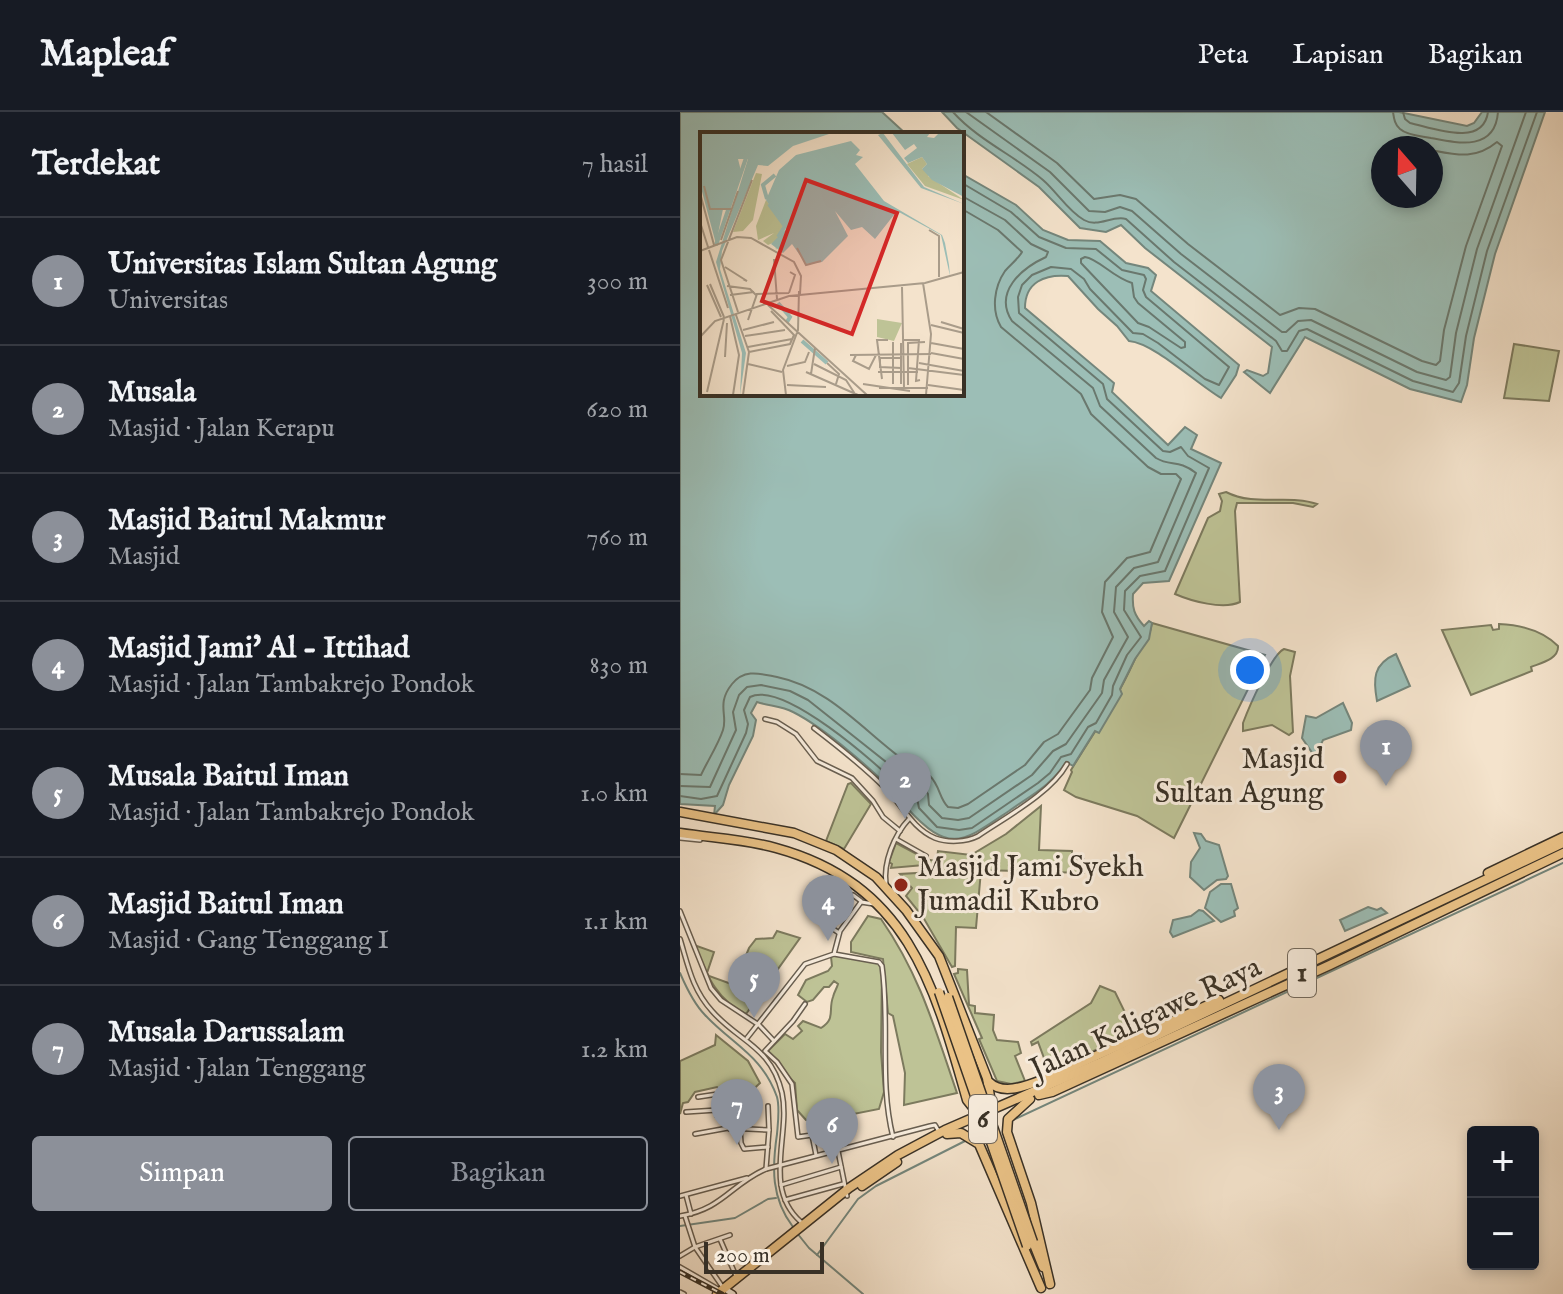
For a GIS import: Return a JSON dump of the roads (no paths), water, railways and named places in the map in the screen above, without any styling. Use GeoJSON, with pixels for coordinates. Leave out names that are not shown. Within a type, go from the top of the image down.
{"type":"FeatureCollection","features":[{"type":"Feature","properties":{"kind":"highway"},"geometry":{"type":"LineString","coordinates":[[680,812],[775,828],[847,856],[876,877],[917,924],[943,965],[987,1078],[991,1103],[969,1125]]}},
{"type":"Feature","properties":{"kind":"highway"},"geometry":{"type":"LineString","coordinates":[[680,835],[758,844],[811,862],[851,882],[877,902],[903,935],[924,971],[967,1100],[983,1114]]}},
{"type":"Feature","properties":{"kind":"highway"},"geometry":{"type":"LineString","coordinates":[[1528,860],[1563,837]]}},
{"type":"Feature","properties":{"kind":"highway"},"geometry":{"type":"LineString","coordinates":[[811,862],[820,844]]}},
{"type":"Feature","properties":{"kind":"highway"},"geometry":{"type":"LineString","coordinates":[[1034,1097],[1052,1092],[1258,998],[1563,848]]}},
{"type":"Feature","properties":{"kind":"highway","name":"Jalan Kaligawe Raya"},"geometry":{"type":"LineString","coordinates":[[1010,1112],[1034,1097],[1528,860],[1563,848]]}},
{"type":"Feature","properties":{"kind":"highway"},"geometry":{"type":"LineString","coordinates":[[1045,1079],[1411,916]]}},
{"type":"Feature","properties":{"kind":"highway","name":"Jalan Kaligawe Raya"},"geometry":{"type":"LineString","coordinates":[[1099,1063],[1411,916]]}},
{"type":"Feature","properties":{"kind":"highway","name":"6"},"geometry":{"type":"LineString","coordinates":[[943,965],[944,995],[1046,1290]]}},
{"type":"Feature","properties":{"kind":"highway","name":"6"},"geometry":{"type":"LineString","coordinates":[[924,971],[944,995]]}},
{"type":"Feature","properties":{"kind":"highway"},"geometry":{"type":"LineString","coordinates":[[942,1131],[1099,1063]]}},
{"type":"Feature","properties":{"kind":"highway","name":"1"},"geometry":{"type":"LineString","coordinates":[[987,1078],[992,1086],[1001,1090],[1099,1063]]}},
{"type":"Feature","properties":{"kind":"highway"},"geometry":{"type":"LineString","coordinates":[[723,1291],[774,1252],[845,1190],[954,1125],[962,1117],[967,1100]]}},
{"type":"Feature","properties":{"kind":"highway"},"geometry":{"type":"LineString","coordinates":[[942,1131],[1010,1112],[1007,1129],[1037,1227],[1046,1290]]}},
{"type":"Feature","properties":{"kind":"highway","name":"1"},"geometry":{"type":"LineString","coordinates":[[983,1114],[1010,1112]]}},
{"type":"Feature","properties":{"kind":"highway"},"geometry":{"type":"LineString","coordinates":[[942,1131],[964,1135],[979,1144],[1046,1290]]}},
{"type":"Feature","properties":{"kind":"highway"},"geometry":{"type":"LineString","coordinates":[[723,1291],[774,1252]]}},
{"type":"Feature","properties":{"kind":"street"},"geometry":{"type":"LineString","coordinates":[[765,719],[786,727],[806,744],[817,761],[852,778],[883,817],[900,831]]}},
{"type":"Feature","properties":{"kind":"street"},"geometry":{"type":"LineString","coordinates":[[814,728],[877,779],[910,818],[941,840],[967,840],[978,836],[1045,789],[1067,764]]}},
{"type":"Feature","properties":{"kind":"street"},"geometry":{"type":"LineString","coordinates":[[886,888],[884,871],[896,839],[910,818]]}},
{"type":"Feature","properties":{"kind":"street"},"geometry":{"type":"LineString","coordinates":[[896,839],[926,856]]}},
{"type":"Feature","properties":{"kind":"street"},"geometry":{"type":"LineString","coordinates":[[876,877],[884,871]]}},
{"type":"Feature","properties":{"kind":"street"},"geometry":{"type":"LineString","coordinates":[[839,933],[829,926],[853,895],[861,902],[872,905],[877,902]]}},
{"type":"Feature","properties":{"kind":"street"},"geometry":{"type":"LineString","coordinates":[[834,954],[839,933],[861,902]]}},
{"type":"Feature","properties":{"kind":"street"},"geometry":{"type":"LineString","coordinates":[[680,911],[711,988],[729,1007],[757,1024],[774,1041]]}},
{"type":"Feature","properties":{"kind":"street"},"geometry":{"type":"LineString","coordinates":[[680,939],[697,992],[713,1012],[746,1039],[772,1068],[781,1093],[781,1185],[791,1211],[805,1225]]}},
{"type":"Feature","properties":{"kind":"street"},"geometry":{"type":"LineString","coordinates":[[746,1039],[805,963],[834,954],[879,962],[882,966],[886,1012],[886,1108],[893,1137]]}},
{"type":"Feature","properties":{"kind":"street"},"geometry":{"type":"LineString","coordinates":[[805,1004],[765,1051],[792,1084],[798,1137],[812,1135],[816,1155]]}},
{"type":"Feature","properties":{"kind":"street"},"geometry":{"type":"LineString","coordinates":[[698,1097],[718,1094],[718,1118],[731,1121]]}},
{"type":"Feature","properties":{"kind":"street"},"geometry":{"type":"LineString","coordinates":[[768,1106],[768,1169]]}},
{"type":"Feature","properties":{"kind":"street"},"geometry":{"type":"LineString","coordinates":[[730,1129],[737,1109]]}},
{"type":"Feature","properties":{"kind":"street"},"geometry":{"type":"LineString","coordinates":[[686,1112],[717,1110]]}},
{"type":"Feature","properties":{"kind":"street"},"geometry":{"type":"LineString","coordinates":[[695,1134],[730,1129],[769,1130]]}},
{"type":"Feature","properties":{"kind":"street"},"geometry":{"type":"LineString","coordinates":[[740,1129],[744,1149],[768,1147]]}},
{"type":"Feature","properties":{"kind":"street"},"geometry":{"type":"LineString","coordinates":[[680,1196],[816,1155],[893,1137],[942,1131]]}},
{"type":"Feature","properties":{"kind":"street"},"geometry":{"type":"LineString","coordinates":[[785,1200],[845,1190],[838,1151]]}},
{"type":"Feature","properties":{"kind":"street"},"geometry":{"type":"LineString","coordinates":[[781,1185],[841,1167]]}},
{"type":"Feature","properties":{"kind":"street"},"geometry":{"type":"LineString","coordinates":[[723,1291],[695,1247],[684,1220],[713,1206],[747,1178]]}},
{"type":"Feature","properties":{"kind":"street"},"geometry":{"type":"LineString","coordinates":[[686,1195],[691,1214]]}},
{"type":"Feature","properties":{"kind":"street"},"geometry":{"type":"LineString","coordinates":[[680,1256],[695,1247],[730,1235]]}},
{"type":"Feature","properties":{"kind":"street"},"geometry":{"type":"LineString","coordinates":[[720,1239],[737,1278]]}},
{"type":"Feature","properties":{"kind":"street"},"geometry":{"type":"LineString","coordinates":[[680,1267],[723,1291]]}},
{"type":"Feature","properties":{"kind":"water"},"geometry":{"type":"Polygon","coordinates":[[[680,112],[882,112],[904,132],[700,132],[700,396],[964,396],[964,175],[1016,205],[1043,230],[1068,240],[1100,241],[1126,263],[1148,268],[1156,275],[1151,291],[1239,365],[1221,398],[1163,356],[1129,341],[1068,276],[1044,278],[1028,292],[1025,308],[1114,383],[1112,392],[1168,445],[1185,427],[1197,435],[1191,449],[1221,463],[1169,581],[1143,583],[1133,594],[1133,607],[1138,618],[1144,626],[1149,621],[1152,623],[1149,639],[1135,659],[1120,689],[1122,694],[1099,733],[1095,731],[1073,766],[1066,762],[1040,790],[993,822],[957,839],[935,833],[907,808],[911,800],[906,795],[901,800],[835,740],[789,710],[757,702],[751,713],[756,720],[753,736],[729,785],[723,805],[714,815],[715,806],[680,804],[680,112]]]}},
{"type":"Feature","properties":{"kind":"water"},"geometry":{"type":"Polygon","coordinates":[[[942,112],[1399,112],[1467,126],[1474,123],[1482,112],[1545,112],[1495,254],[1461,402],[1410,389],[1305,337],[1270,393],[1244,372],[1247,370],[1263,376],[1268,373],[1272,347],[1145,248],[1121,225],[1106,232],[1080,228],[1039,187],[942,112]]]}},
{"type":"Feature","properties":{"kind":"water"},"geometry":{"type":"Polygon","coordinates":[[[1396,654],[1410,686],[1377,701],[1376,673],[1383,662],[1396,654]]]}},
{"type":"Feature","properties":{"kind":"water"},"geometry":{"type":"Polygon","coordinates":[[[1343,703],[1352,723],[1351,730],[1323,740],[1317,753],[1313,754],[1302,738],[1306,716],[1316,718],[1343,703]]]}},
{"type":"Feature","properties":{"kind":"water"},"geometry":{"type":"Polygon","coordinates":[[[1194,833],[1219,845],[1228,876],[1204,890],[1190,877],[1191,862],[1200,848],[1194,833]]]}},
{"type":"Feature","properties":{"kind":"water"},"geometry":{"type":"Polygon","coordinates":[[[1221,884],[1231,884],[1238,908],[1234,911],[1235,916],[1221,922],[1205,908],[1210,892],[1221,884]]]}},
{"type":"Feature","properties":{"kind":"water"},"geometry":{"type":"Polygon","coordinates":[[[1368,907],[1381,908],[1387,913],[1345,931],[1340,920],[1368,907]]]}},
{"type":"Feature","properties":{"kind":"water"},"geometry":{"type":"Polygon","coordinates":[[[1199,910],[1214,921],[1173,937],[1170,932],[1173,920],[1191,916],[1199,910]]]}},
{"type":"Feature","properties":{"kind":"waterway"},"geometry":{"type":"LineString","coordinates":[[1013,1120],[1563,863]]}},
{"type":"Feature","properties":{"kind":"waterway"},"geometry":{"type":"LineString","coordinates":[[680,973],[701,1011],[755,1061],[771,1083],[778,1106],[775,1182],[781,1205],[793,1227]]}},
{"type":"Feature","properties":{"kind":"waterway"},"geometry":{"type":"LineString","coordinates":[[973,1137],[985,1132]]}},
{"type":"Feature","properties":{"kind":"waterway"},"geometry":{"type":"LineString","coordinates":[[817,1255],[858,1199],[876,1186],[967,1140]]}},
{"type":"Feature","properties":{"kind":"waterway"},"geometry":{"type":"LineString","coordinates":[[680,1226],[735,1218],[768,1199],[776,1198]]}},
{"type":"Feature","properties":{"kind":"waterway"},"geometry":{"type":"LineString","coordinates":[[797,1233],[809,1248],[863,1294]]}},
{"type":"Feature","properties":{"kind":"railway"},"geometry":{"type":"LineString","coordinates":[[680,1272],[722,1294]]}},
{"type":"Feature","properties":{"kind":"place","name":"Masjid Sultan Agung"},"geometry":{"type":"Point","coordinates":[1340,777]}},
{"type":"Feature","properties":{"kind":"place","name":"Universitas Islam Sultan Agung"},"geometry":{"type":"Point","coordinates":[1386,786]}},
{"type":"Feature","properties":{"kind":"place","name":"Musala"},"geometry":{"type":"Point","coordinates":[905,819]}},
{"type":"Feature","properties":{"kind":"place","name":"Masjid Jami Syekh Jumadil Kubro"},"geometry":{"type":"Point","coordinates":[901,885]}},
{"type":"Feature","properties":{"kind":"place","name":"Masjid Jami' Al - Ittihad"},"geometry":{"type":"Point","coordinates":[828,941]}},
{"type":"Feature","properties":{"kind":"place","name":"Musala Baitul Iman"},"geometry":{"type":"Point","coordinates":[754,1018]}},
{"type":"Feature","properties":{"kind":"place","name":"Masjid Baitul Makmur"},"geometry":{"type":"Point","coordinates":[1279,1130]}},
{"type":"Feature","properties":{"kind":"place","name":"Musala Darussalam"},"geometry":{"type":"Point","coordinates":[737,1145]}},
{"type":"Feature","properties":{"kind":"place","name":"Masjid Baitul Iman"},"geometry":{"type":"Point","coordinates":[832,1164]}}]}
